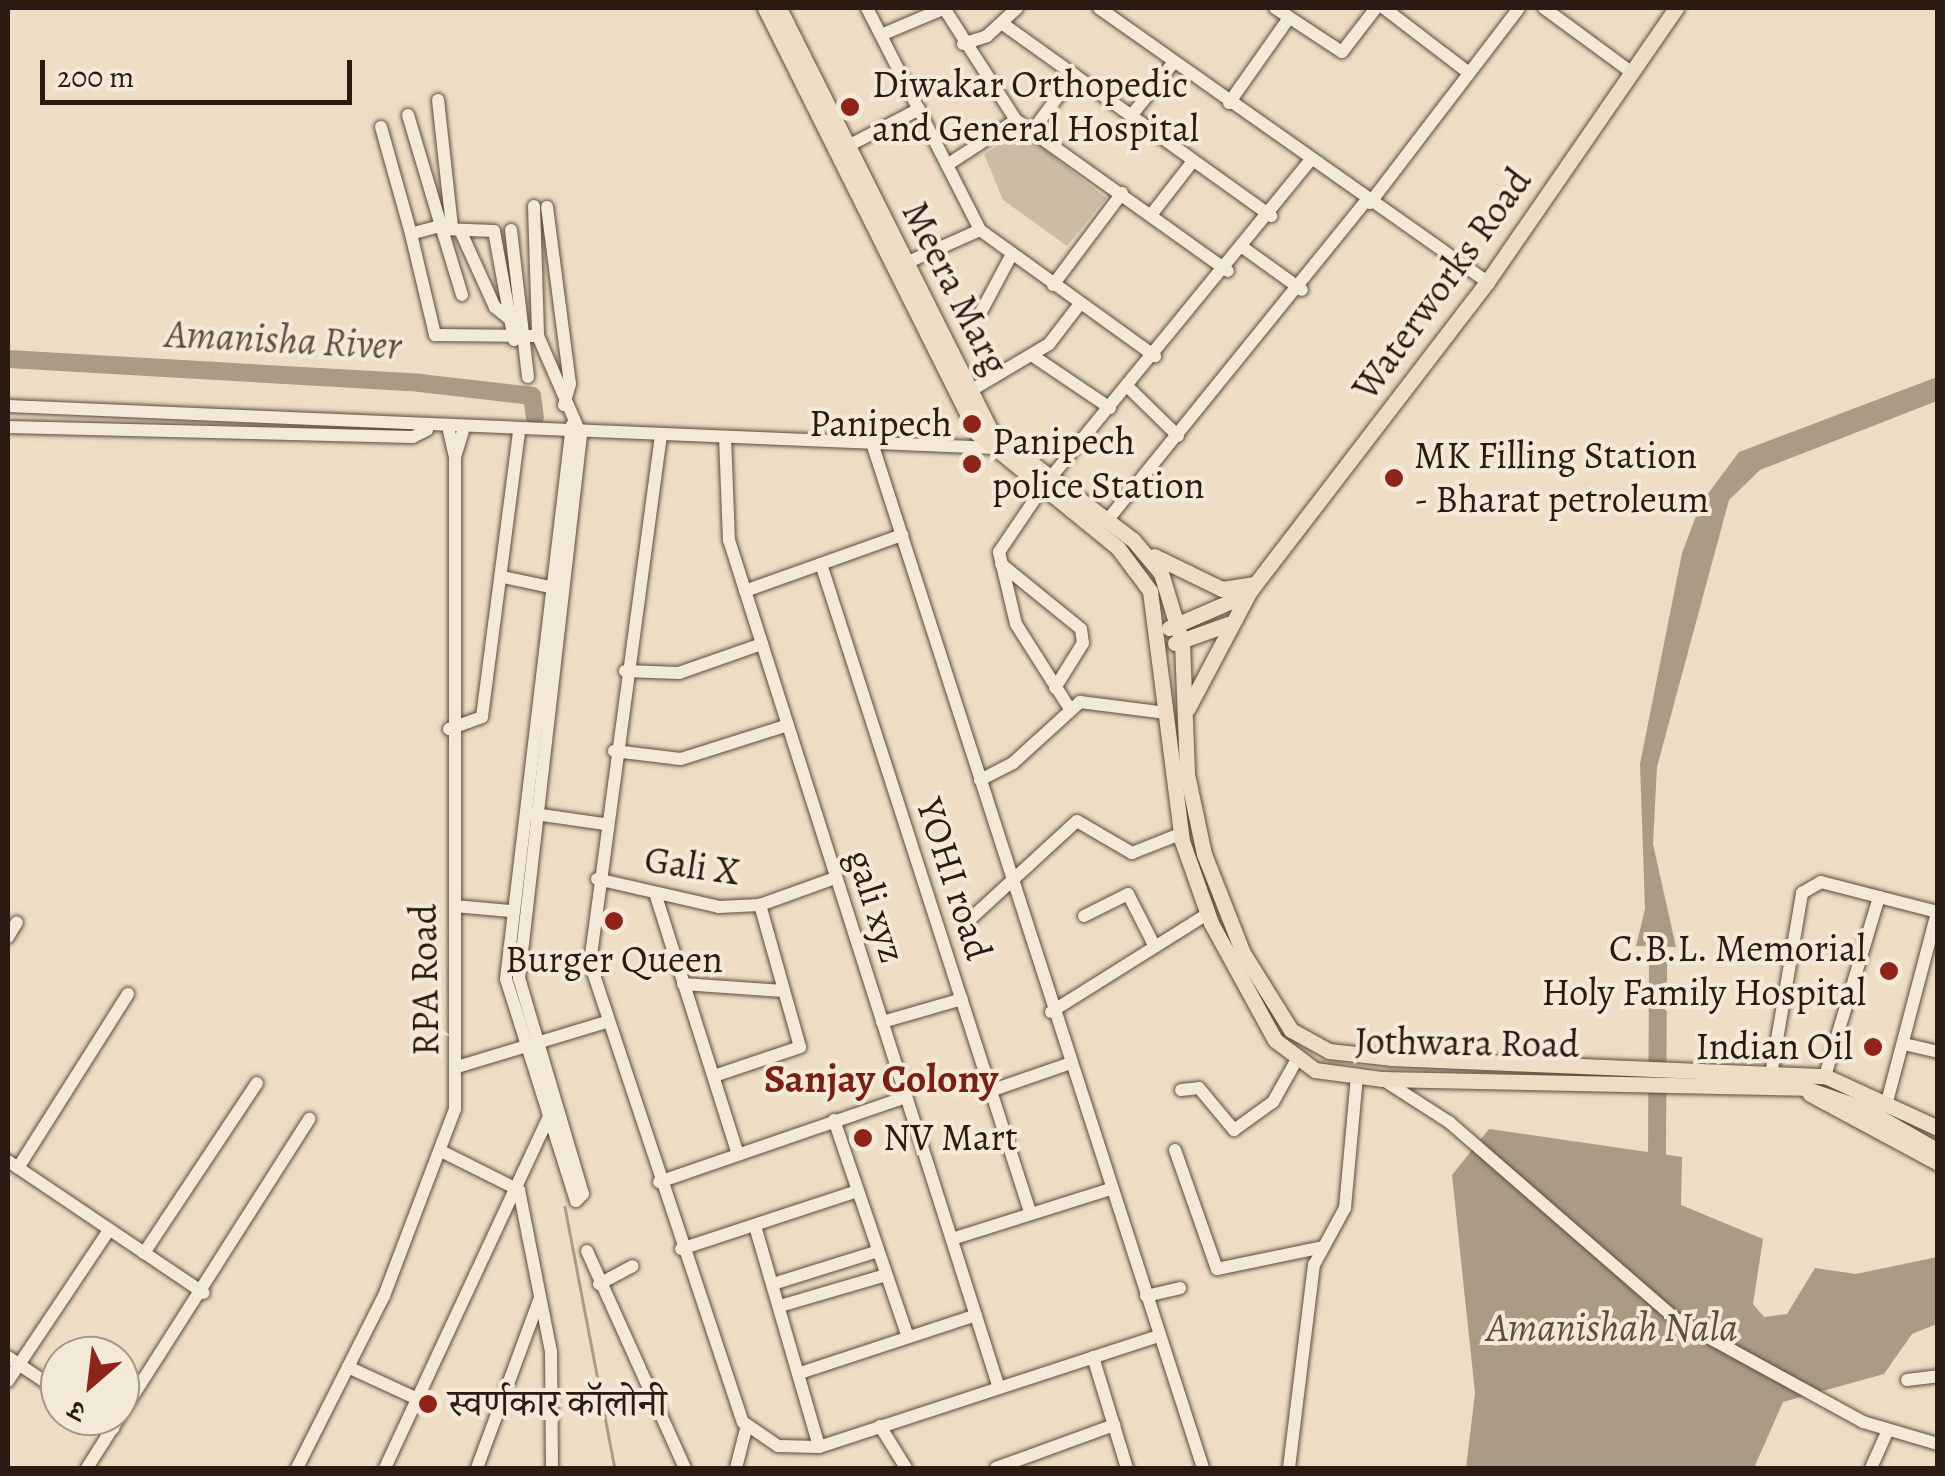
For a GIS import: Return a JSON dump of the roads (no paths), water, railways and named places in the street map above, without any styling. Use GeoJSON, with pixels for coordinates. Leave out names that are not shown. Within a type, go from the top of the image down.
{"type":"FeatureCollection","features":[{"type":"Feature","properties":{"kind":"main road","name":"Meera Marg"},"geometry":{"type":"LineString","coordinates":[[765,8],[988,448],[1138,545],[1161,573],[1180,635],[1186,712]]}},
{"type":"Feature","properties":{"kind":"main road","name":"Meera Marg"},"geometry":{"type":"LineString","coordinates":[[778,8],[970,392],[1008,450],[1129,558],[1162,637]]}},
{"type":"Feature","properties":{"kind":"main road","name":"Waterworks Road"},"geometry":{"type":"LineString","coordinates":[[1186,712],[1231,622],[1253,588],[1487,282],[1676,8]]}},
{"type":"Feature","properties":{"kind":"main road"},"geometry":{"type":"LineString","coordinates":[[1138,545],[1206,584],[1253,588]]}},
{"type":"Feature","properties":{"kind":"main road"},"geometry":{"type":"LineString","coordinates":[[1180,635],[1253,588]]}},
{"type":"Feature","properties":{"kind":"main road"},"geometry":{"type":"LineString","coordinates":[[1231,622],[1162,637],[1180,834],[1207,914],[1263,1024],[1296,1061]]}},
{"type":"Feature","properties":{"kind":"main road","name":"Jothwara Road"},"geometry":{"type":"LineString","coordinates":[[1186,712],[1204,854],[1243,953],[1291,1030],[1329,1050],[1391,1058],[1614,1062],[1682,1071]]}},
{"type":"Feature","properties":{"kind":"main road","name":"Jothwara Road"},"geometry":{"type":"LineString","coordinates":[[1296,1061],[1382,1079],[1623,1078],[1682,1071]]}},
{"type":"Feature","properties":{"kind":"main road"},"geometry":{"type":"LineString","coordinates":[[1682,1071],[1772,1070],[1825,1076],[1888,1098],[1938,1128]]}},
{"type":"Feature","properties":{"kind":"main road"},"geometry":{"type":"LineString","coordinates":[[1682,1071],[1804,1088],[1838,1098],[1938,1151]]}},
{"type":"Feature","properties":{"kind":"main road"},"geometry":{"type":"LineString","coordinates":[[1804,1088],[1938,1163]]}},
{"type":"Feature","properties":{"kind":"street"},"geometry":{"type":"LineString","coordinates":[[867,8],[980,230],[1154,356]]}},
{"type":"Feature","properties":{"kind":"street"},"geometry":{"type":"LineString","coordinates":[[881,35],[944,8],[963,44],[1016,120],[1228,271]]}},
{"type":"Feature","properties":{"kind":"street"},"geometry":{"type":"LineString","coordinates":[[963,44],[1003,24],[1016,8]]}},
{"type":"Feature","properties":{"kind":"street"},"geometry":{"type":"LineString","coordinates":[[1100,8],[1310,161],[1487,282]]}},
{"type":"Feature","properties":{"kind":"street"},"geometry":{"type":"LineString","coordinates":[[1275,8],[1342,52],[1376,8]]}},
{"type":"Feature","properties":{"kind":"street"},"geometry":{"type":"LineString","coordinates":[[1384,8],[1469,73]]}},
{"type":"Feature","properties":{"kind":"street"},"geometry":{"type":"LineString","coordinates":[[1106,522],[1302,290],[1519,8]]}},
{"type":"Feature","properties":{"kind":"street"},"geometry":{"type":"LineString","coordinates":[[1544,8],[1631,72]]}},
{"type":"Feature","properties":{"kind":"street"},"geometry":{"type":"LineString","coordinates":[[1230,104],[1289,18]]}},
{"type":"Feature","properties":{"kind":"street"},"geometry":{"type":"LineString","coordinates":[[1003,24],[1270,216]]}},
{"type":"Feature","properties":{"kind":"street"},"geometry":{"type":"LineString","coordinates":[[1130,116],[1174,62]]}},
{"type":"Feature","properties":{"kind":"street"},"geometry":{"type":"LineString","coordinates":[[1033,130],[1074,75]]}},
{"type":"Feature","properties":{"kind":"street"},"geometry":{"type":"LineString","coordinates":[[438,100],[448,228],[462,295]]}},
{"type":"Feature","properties":{"kind":"street"},"geometry":{"type":"LineString","coordinates":[[848,146],[919,109]]}},
{"type":"Feature","properties":{"kind":"street"},"geometry":{"type":"LineString","coordinates":[[408,115],[448,228],[494,307],[525,339],[564,405],[574,432],[560,589],[513,962]]}},
{"type":"Feature","properties":{"kind":"street"},"geometry":{"type":"LineString","coordinates":[[947,165],[1016,120]]}},
{"type":"Feature","properties":{"kind":"street"},"geometry":{"type":"LineString","coordinates":[[381,128],[438,338],[525,339]]}},
{"type":"Feature","properties":{"kind":"street"},"geometry":{"type":"LineString","coordinates":[[1151,215],[1193,161]]}},
{"type":"Feature","properties":{"kind":"street"},"geometry":{"type":"LineString","coordinates":[[1068,706],[1016,624],[1001,564],[1007,531],[1228,271],[1310,161]]}},
{"type":"Feature","properties":{"kind":"street"},"geometry":{"type":"LineString","coordinates":[[1053,285],[1122,193]]}},
{"type":"Feature","properties":{"kind":"street"},"geometry":{"type":"LineString","coordinates":[[525,339],[541,207],[570,384],[564,405]]}},
{"type":"Feature","properties":{"kind":"street"},"geometry":{"type":"LineString","coordinates":[[411,234],[448,228],[496,233],[510,320]]}},
{"type":"Feature","properties":{"kind":"street"},"geometry":{"type":"LineString","coordinates":[[511,230],[528,378]]}},
{"type":"Feature","properties":{"kind":"street"},"geometry":{"type":"LineString","coordinates":[[906,263],[980,230]]}},
{"type":"Feature","properties":{"kind":"street"},"geometry":{"type":"LineString","coordinates":[[1245,249],[1302,290]]}},
{"type":"Feature","properties":{"kind":"street"},"geometry":{"type":"LineString","coordinates":[[982,312],[1012,254]]}},
{"type":"Feature","properties":{"kind":"street"},"geometry":{"type":"LineString","coordinates":[[970,392],[1033,356],[1079,305]]}},
{"type":"Feature","properties":{"kind":"street"},"geometry":{"type":"LineString","coordinates":[[1033,356],[1110,408]]}},
{"type":"Feature","properties":{"kind":"street"},"geometry":{"type":"LineString","coordinates":[[1128,388],[1178,436]]}},
{"type":"Feature","properties":{"kind":"street"},"geometry":{"type":"LineString","coordinates":[[8,406],[368,418],[428,430],[661,434],[1008,450]]}},
{"type":"Feature","properties":{"kind":"street"},"geometry":{"type":"LineString","coordinates":[[8,427],[413,437],[428,430]]}},
{"type":"Feature","properties":{"kind":"street","name":"RPA Road"},"geometry":{"type":"LineString","coordinates":[[297,1468],[348,1366],[442,1152],[458,1067],[449,729],[456,431]]}},
{"type":"Feature","properties":{"kind":"street"},"geometry":{"type":"LineString","coordinates":[[449,729],[482,717],[519,434]]}},
{"type":"Feature","properties":{"kind":"street"},"geometry":{"type":"LineString","coordinates":[[661,434],[604,824],[590,962],[659,1182],[747,1426],[736,1468]]}},
{"type":"Feature","properties":{"kind":"street","name":"gali xyz"},"geometry":{"type":"LineString","coordinates":[[725,437],[726,520],[746,591],[999,1388]]}},
{"type":"Feature","properties":{"kind":"street"},"geometry":{"type":"LineString","coordinates":[[872,443],[1051,1012],[1202,1468]]}},
{"type":"Feature","properties":{"kind":"street"},"geometry":{"type":"LineString","coordinates":[[746,591],[902,535]]}},
{"type":"Feature","properties":{"kind":"street","name":"YOHI road"},"geometry":{"type":"LineString","coordinates":[[821,564],[1030,1212]]}},
{"type":"Feature","properties":{"kind":"street"},"geometry":{"type":"LineString","coordinates":[[1001,564],[1080,629],[1082,643],[1055,688]]}},
{"type":"Feature","properties":{"kind":"street"},"geometry":{"type":"LineString","coordinates":[[503,577],[560,589]]}},
{"type":"Feature","properties":{"kind":"street"},"geometry":{"type":"LineString","coordinates":[[625,671],[680,673],[762,644]]}},
{"type":"Feature","properties":{"kind":"street"},"geometry":{"type":"LineString","coordinates":[[980,780],[1027,752],[1068,706]]}},
{"type":"Feature","properties":{"kind":"street"},"geometry":{"type":"LineString","coordinates":[[1068,706],[1166,713]]}},
{"type":"Feature","properties":{"kind":"street"},"geometry":{"type":"LineString","coordinates":[[614,751],[680,759],[788,724]]}},
{"type":"Feature","properties":{"kind":"street"},"geometry":{"type":"LineString","coordinates":[[530,813],[604,824]]}},
{"type":"Feature","properties":{"kind":"street"},"geometry":{"type":"LineString","coordinates":[[530,813],[510,911],[513,962],[547,1119],[570,1197],[580,1200],[556,1102],[532,1046]]}},
{"type":"Feature","properties":{"kind":"street"},"geometry":{"type":"LineString","coordinates":[[966,922],[1010,877],[1082,819],[1132,853],[1180,834]]}},
{"type":"Feature","properties":{"kind":"street","name":"Gali X"},"geometry":{"type":"LineString","coordinates":[[597,879],[656,896],[760,906],[835,878]]}},
{"type":"Feature","properties":{"kind":"street"},"geometry":{"type":"LineString","coordinates":[[1772,1070],[1802,894],[1821,882],[1937,912],[1888,1098]]}},
{"type":"Feature","properties":{"kind":"street"},"geometry":{"type":"LineString","coordinates":[[1084,916],[1105,898],[1128,894],[1142,908],[1154,945]]}},
{"type":"Feature","properties":{"kind":"street"},"geometry":{"type":"LineString","coordinates":[[656,896],[738,1152]]}},
{"type":"Feature","properties":{"kind":"street"},"geometry":{"type":"LineString","coordinates":[[1825,1076],[1879,897]]}},
{"type":"Feature","properties":{"kind":"street"},"geometry":{"type":"LineString","coordinates":[[455,906],[510,911]]}},
{"type":"Feature","properties":{"kind":"street"},"geometry":{"type":"LineString","coordinates":[[714,1076],[800,1047],[760,906]]}},
{"type":"Feature","properties":{"kind":"street"},"geometry":{"type":"LineString","coordinates":[[1051,1012],[1207,914]]}},
{"type":"Feature","properties":{"kind":"street"},"geometry":{"type":"LineString","coordinates":[[8,937],[17,922]]}},
{"type":"Feature","properties":{"kind":"street"},"geometry":{"type":"LineString","coordinates":[[683,984],[783,991]]}},
{"type":"Feature","properties":{"kind":"street"},"geometry":{"type":"LineString","coordinates":[[128,994],[13,1165],[204,1293]]}},
{"type":"Feature","properties":{"kind":"street"},"geometry":{"type":"LineString","coordinates":[[882,1022],[962,999]]}},
{"type":"Feature","properties":{"kind":"street"},"geometry":{"type":"LineString","coordinates":[[458,1067],[606,1022]]}},
{"type":"Feature","properties":{"kind":"street"},"geometry":{"type":"LineString","coordinates":[[1904,1044],[1938,1052]]}},
{"type":"Feature","properties":{"kind":"street"},"geometry":{"type":"LineString","coordinates":[[1181,1090],[1199,1088],[1234,1130],[1273,1102],[1296,1061]]}},
{"type":"Feature","properties":{"kind":"street"},"geometry":{"type":"LineString","coordinates":[[993,1090],[1068,1064]]}},
{"type":"Feature","properties":{"kind":"street"},"geometry":{"type":"LineString","coordinates":[[1288,1468],[1323,1248],[1345,1208],[1356,1076]]}},
{"type":"Feature","properties":{"kind":"street"},"geometry":{"type":"LineString","coordinates":[[1382,1079],[1449,1122],[1677,1320],[1888,1430],[1938,1444]]}},
{"type":"Feature","properties":{"kind":"street"},"geometry":{"type":"LineString","coordinates":[[144,1253],[257,1083]]}},
{"type":"Feature","properties":{"kind":"street"},"geometry":{"type":"LineString","coordinates":[[659,1182],[906,1096]]}},
{"type":"Feature","properties":{"kind":"street"},"geometry":{"type":"LineString","coordinates":[[385,1468],[415,1398],[519,1190],[556,1102]]}},
{"type":"Feature","properties":{"kind":"street"},"geometry":{"type":"LineString","coordinates":[[140,1389],[204,1293],[309,1119]]}},
{"type":"Feature","properties":{"kind":"street"},"geometry":{"type":"LineString","coordinates":[[834,1120],[908,1337]]}},
{"type":"Feature","properties":{"kind":"street"},"geometry":{"type":"LineString","coordinates":[[1175,1150],[1217,1269],[1323,1248]]}},
{"type":"Feature","properties":{"kind":"street"},"geometry":{"type":"LineString","coordinates":[[442,1152],[519,1190]]}},
{"type":"Feature","properties":{"kind":"street"},"geometry":{"type":"LineString","coordinates":[[952,1240],[1111,1188]]}},
{"type":"Feature","properties":{"kind":"street"},"geometry":{"type":"LineString","coordinates":[[519,1190],[541,1296],[552,1468]]}},
{"type":"Feature","properties":{"kind":"street"},"geometry":{"type":"LineString","coordinates":[[682,1248],[857,1191]]}},
{"type":"Feature","properties":{"kind":"street"},"geometry":{"type":"LineString","coordinates":[[755,1226],[819,1447]]}},
{"type":"Feature","properties":{"kind":"street"},"geometry":{"type":"LineString","coordinates":[[8,1381],[13,1360],[109,1230]]}},
{"type":"Feature","properties":{"kind":"street"},"geometry":{"type":"LineString","coordinates":[[588,1251],[599,1284],[686,1468]]}},
{"type":"Feature","properties":{"kind":"street"},"geometry":{"type":"LineString","coordinates":[[773,1284],[878,1252]]}},
{"type":"Feature","properties":{"kind":"street"},"geometry":{"type":"LineString","coordinates":[[599,1284],[633,1266]]}},
{"type":"Feature","properties":{"kind":"street"},"geometry":{"type":"LineString","coordinates":[[780,1306],[886,1275]]}},
{"type":"Feature","properties":{"kind":"street"},"geometry":{"type":"LineString","coordinates":[[1146,1296],[1180,1288]]}},
{"type":"Feature","properties":{"kind":"street"},"geometry":{"type":"LineString","coordinates":[[477,1468],[541,1296]]}},
{"type":"Feature","properties":{"kind":"street"},"geometry":{"type":"LineString","coordinates":[[800,1374],[976,1314]]}},
{"type":"Feature","properties":{"kind":"street"},"geometry":{"type":"LineString","coordinates":[[747,1426],[778,1446],[819,1447],[1159,1336]]}},
{"type":"Feature","properties":{"kind":"street"},"geometry":{"type":"LineString","coordinates":[[1093,1358],[1127,1468]]}},
{"type":"Feature","properties":{"kind":"street"},"geometry":{"type":"LineString","coordinates":[[13,1360],[40,1378]]}},
{"type":"Feature","properties":{"kind":"street"},"geometry":{"type":"LineString","coordinates":[[348,1366],[415,1398]]}},
{"type":"Feature","properties":{"kind":"street"},"geometry":{"type":"LineString","coordinates":[[1907,1380],[1938,1376]]}},
{"type":"Feature","properties":{"kind":"street"},"geometry":{"type":"LineString","coordinates":[[996,1468],[1114,1424]]}},
{"type":"Feature","properties":{"kind":"street"},"geometry":{"type":"LineString","coordinates":[[880,1426],[906,1468]]}},
{"type":"Feature","properties":{"kind":"street"},"geometry":{"type":"LineString","coordinates":[[1871,1468],[1888,1430]]}},
{"type":"Feature","properties":{"kind":"street"},"geometry":{"type":"LineString","coordinates":[[86,1468],[108,1436]]}},
{"type":"Feature","properties":{"kind":"water"},"geometry":{"type":"Polygon","coordinates":[[[1937,377],[1937,401],[1760,470],[1729,500],[1657,767],[1653,844],[1676,947],[1636,946],[1645,909],[1640,764],[1682,553],[1701,503],[1739,452],[1937,377]]]}},
{"type":"Feature","properties":{"kind":"water","name":"Amanishah Nala"},"geometry":{"type":"Polygon","coordinates":[[[1489,1129],[1682,1157],[1681,1205],[1763,1239],[1753,1304],[1764,1317],[1787,1314],[1815,1268],[1856,1274],[1937,1257],[1937,1324],[1912,1334],[1884,1374],[1783,1402],[1754,1468],[1466,1468],[1475,1393],[1452,1175],[1489,1129]]]}},
{"type":"Feature","properties":{"kind":"waterway","name":"Amanisha River"},"geometry":{"type":"LineString","coordinates":[[8,359],[420,383],[532,396],[535,417]]}},
{"type":"Feature","properties":{"kind":"waterway"},"geometry":{"type":"LineString","coordinates":[[1657,1154],[1658,951]]}},
{"type":"Feature","properties":{"kind":"waterway"},"geometry":{"type":"LineString","coordinates":[[565,1207],[615,1468]]}},
{"type":"Feature","properties":{"kind":"place","name":"Diwakar Orthopedic and General Hospital"},"geometry":{"type":"Point","coordinates":[850,107]}},
{"type":"Feature","properties":{"kind":"place","name":"Panipech"},"geometry":{"type":"Point","coordinates":[972,424]}},
{"type":"Feature","properties":{"kind":"place","name":"Panipech police Station"},"geometry":{"type":"Point","coordinates":[972,464]}},
{"type":"Feature","properties":{"kind":"place","name":"MK Filling Station - Bharat petroleum"},"geometry":{"type":"Point","coordinates":[1394,478]}},
{"type":"Feature","properties":{"kind":"place","name":"Burger Queen"},"geometry":{"type":"Point","coordinates":[614,921]}},
{"type":"Feature","properties":{"kind":"place","name":"C.B.L. Memorial Holy Family Hospital"},"geometry":{"type":"Point","coordinates":[1889,971]}},
{"type":"Feature","properties":{"kind":"place","name":"Indian Oil"},"geometry":{"type":"Point","coordinates":[1873,1047]}},
{"type":"Feature","properties":{"kind":"place","name":"NV Mart"},"geometry":{"type":"Point","coordinates":[863,1138]}},
{"type":"Feature","properties":{"kind":"place","name":"स्वर्णकार कॉलोनी"},"geometry":{"type":"Point","coordinates":[428,1404]}},
{"type":"Feature","properties":{"kind":"district","name":"Sanjay Colony"},"geometry":{"type":"Point","coordinates":[881,1079]}}]}
